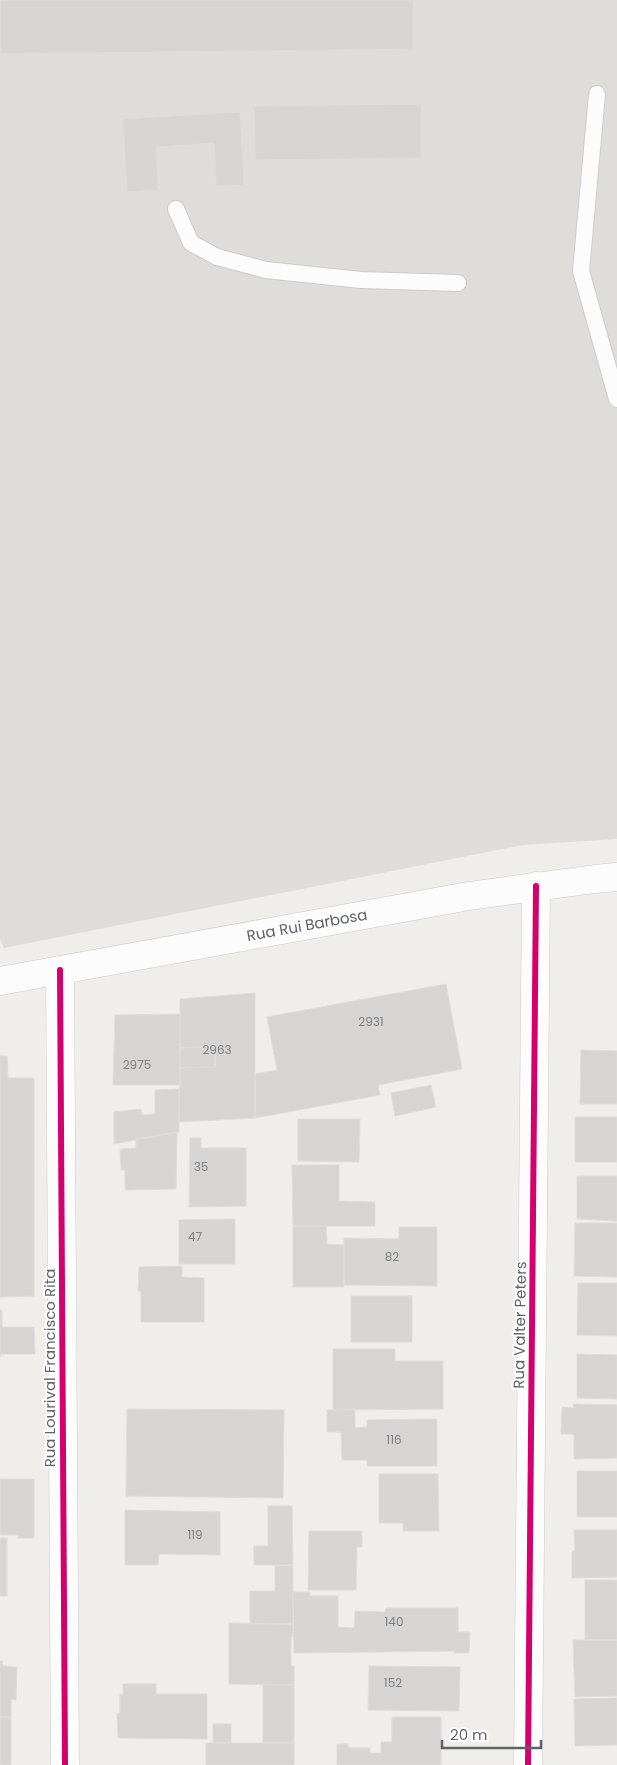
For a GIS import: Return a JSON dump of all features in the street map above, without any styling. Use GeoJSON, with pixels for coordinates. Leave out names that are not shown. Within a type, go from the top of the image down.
{"type":"FeatureCollection","features":[{"type":"Feature","properties":{"kind":"street","name":"Rua Rui Barbosa"},"geometry":{"type":"LineString","coordinates":[[0,981],[468,896],[617,877]]}},
{"type":"Feature","properties":{"kind":"street","name":"Rua Valter Peters"},"geometry":{"type":"LineString","coordinates":[[528,1765],[536,886]]}},
{"type":"Feature","properties":{"kind":"street","name":"Rua Lourival Francisco Rita"},"geometry":{"type":"LineString","coordinates":[[60,970],[64,1765]]}},
{"type":"Feature","properties":{"kind":"lane"},"geometry":{"type":"LineString","coordinates":[[597,94],[581,271],[617,399]]}},
{"type":"Feature","properties":{"kind":"lane"},"geometry":{"type":"LineString","coordinates":[[176,209],[191,243],[218,258],[266,270],[361,280],[458,283]]}},
{"type":"Feature","properties":{"kind":"shaded area"},"geometry":{"type":"Polygon","coordinates":[[[0,0],[617,0],[617,839],[523,845],[4,948],[0,939],[0,0]]]}},
{"type":"Feature","properties":{"kind":"building"},"geometry":{"type":"Polygon","coordinates":[[[0,0],[413,0],[413,49],[0,54],[0,0]]]}},
{"type":"Feature","properties":{"kind":"building"},"geometry":{"type":"Polygon","coordinates":[[[421,104],[421,158],[255,160],[254,106],[421,104]]]}},
{"type":"Feature","properties":{"kind":"building"},"geometry":{"type":"Polygon","coordinates":[[[240,112],[244,185],[216,186],[214,143],[156,147],[158,190],[127,192],[123,119],[240,112]]]}},
{"type":"Feature","properties":{"kind":"building"},"geometry":{"type":"Polygon","coordinates":[[[446,984],[462,1069],[378,1085],[380,1095],[255,1118],[255,1074],[277,1070],[267,1017],[446,984]]]}},
{"type":"Feature","properties":{"kind":"building"},"geometry":{"type":"Polygon","coordinates":[[[255,993],[255,1118],[179,1122],[180,1068],[215,1067],[215,1046],[180,1048],[180,999],[255,993]]]}},
{"type":"Feature","properties":{"kind":"building"},"geometry":{"type":"Polygon","coordinates":[[[180,1014],[180,1085],[113,1085],[115,1015],[180,1014]]]}},
{"type":"Feature","properties":{"kind":"building"},"geometry":{"type":"Polygon","coordinates":[[[215,1046],[215,1067],[180,1068],[180,1048],[215,1046]]]}},
{"type":"Feature","properties":{"kind":"building"},"geometry":{"type":"Polygon","coordinates":[[[581,1050],[617,1051],[617,1104],[580,1104],[581,1050]]]}},
{"type":"Feature","properties":{"kind":"building"},"geometry":{"type":"Polygon","coordinates":[[[0,1056],[7,1056],[8,1078],[34,1078],[34,1296],[0,1297],[0,1056]]]}},
{"type":"Feature","properties":{"kind":"building"},"geometry":{"type":"Polygon","coordinates":[[[431,1085],[436,1107],[395,1116],[391,1093],[431,1085]]]}},
{"type":"Feature","properties":{"kind":"building"},"geometry":{"type":"Polygon","coordinates":[[[179,1089],[179,1132],[114,1144],[114,1112],[141,1109],[142,1115],[155,1114],[155,1090],[179,1089]]]}},
{"type":"Feature","properties":{"kind":"building"},"geometry":{"type":"Polygon","coordinates":[[[575,1117],[617,1117],[617,1162],[575,1162],[575,1117]]]}},
{"type":"Feature","properties":{"kind":"building"},"geometry":{"type":"Polygon","coordinates":[[[298,1119],[360,1119],[359,1162],[298,1161],[298,1119]]]}},
{"type":"Feature","properties":{"kind":"building"},"geometry":{"type":"Polygon","coordinates":[[[177,1132],[176,1189],[125,1190],[125,1170],[121,1170],[120,1149],[136,1148],[136,1139],[177,1132]]]}},
{"type":"Feature","properties":{"kind":"building"},"geometry":{"type":"Polygon","coordinates":[[[190,1138],[201,1138],[201,1148],[246,1148],[246,1206],[189,1207],[190,1138]]]}},
{"type":"Feature","properties":{"kind":"building"},"geometry":{"type":"Polygon","coordinates":[[[292,1165],[339,1165],[339,1201],[375,1202],[375,1226],[293,1226],[292,1165]]]}},
{"type":"Feature","properties":{"kind":"building"},"geometry":{"type":"Polygon","coordinates":[[[577,1176],[617,1176],[617,1221],[577,1219],[577,1176]]]}},
{"type":"Feature","properties":{"kind":"building"},"geometry":{"type":"Polygon","coordinates":[[[235,1219],[235,1264],[179,1264],[179,1220],[235,1219]]]}},
{"type":"Feature","properties":{"kind":"building"},"geometry":{"type":"Polygon","coordinates":[[[575,1223],[617,1223],[617,1277],[574,1276],[575,1223]]]}},
{"type":"Feature","properties":{"kind":"building"},"geometry":{"type":"Polygon","coordinates":[[[293,1226],[326,1226],[327,1244],[344,1245],[344,1287],[293,1287],[293,1226]]]}},
{"type":"Feature","properties":{"kind":"building"},"geometry":{"type":"Polygon","coordinates":[[[399,1227],[437,1227],[437,1286],[344,1285],[344,1238],[399,1239],[399,1227]]]}},
{"type":"Feature","properties":{"kind":"building"},"geometry":{"type":"Polygon","coordinates":[[[182,1266],[182,1277],[204,1278],[204,1322],[141,1322],[141,1291],[138,1291],[139,1267],[182,1266]]]}},
{"type":"Feature","properties":{"kind":"building"},"geometry":{"type":"Polygon","coordinates":[[[578,1283],[617,1283],[617,1336],[577,1335],[578,1283]]]}},
{"type":"Feature","properties":{"kind":"building"},"geometry":{"type":"Polygon","coordinates":[[[351,1296],[412,1296],[412,1342],[351,1342],[351,1296]]]}},
{"type":"Feature","properties":{"kind":"building"},"geometry":{"type":"Polygon","coordinates":[[[0,1310],[2,1310],[2,1327],[34,1327],[35,1354],[1,1354],[0,1357],[0,1310]]]}},
{"type":"Feature","properties":{"kind":"building"},"geometry":{"type":"Polygon","coordinates":[[[333,1349],[395,1349],[395,1361],[443,1361],[443,1409],[333,1410],[333,1349]]]}},
{"type":"Feature","properties":{"kind":"building"},"geometry":{"type":"Polygon","coordinates":[[[577,1354],[617,1355],[617,1399],[577,1398],[577,1354]]]}},
{"type":"Feature","properties":{"kind":"building"},"geometry":{"type":"Polygon","coordinates":[[[573,1404],[617,1405],[617,1458],[574,1459],[574,1434],[561,1434],[562,1407],[574,1408],[573,1404]]]}},
{"type":"Feature","properties":{"kind":"building"},"geometry":{"type":"Polygon","coordinates":[[[127,1409],[284,1410],[283,1498],[126,1496],[127,1409]]]}},
{"type":"Feature","properties":{"kind":"building"},"geometry":{"type":"Polygon","coordinates":[[[355,1409],[355,1428],[367,1427],[367,1420],[437,1419],[437,1466],[367,1466],[367,1460],[342,1460],[341,1432],[327,1432],[327,1410],[355,1409]]]}},
{"type":"Feature","properties":{"kind":"building"},"geometry":{"type":"Polygon","coordinates":[[[577,1471],[617,1471],[617,1517],[577,1517],[577,1471]]]}},
{"type":"Feature","properties":{"kind":"building"},"geometry":{"type":"Polygon","coordinates":[[[379,1474],[438,1474],[439,1531],[403,1531],[403,1523],[379,1523],[379,1474]]]}},
{"type":"Feature","properties":{"kind":"building"},"geometry":{"type":"Polygon","coordinates":[[[0,1479],[34,1479],[34,1538],[18,1538],[19,1535],[0,1535],[0,1479]]]}},
{"type":"Feature","properties":{"kind":"building"},"geometry":{"type":"Polygon","coordinates":[[[268,1506],[292,1506],[293,1565],[254,1565],[254,1546],[268,1546],[268,1506]]]}},
{"type":"Feature","properties":{"kind":"building"},"geometry":{"type":"Polygon","coordinates":[[[125,1510],[220,1512],[220,1555],[159,1554],[158,1565],[125,1565],[125,1510]]]}},
{"type":"Feature","properties":{"kind":"building"},"geometry":{"type":"Polygon","coordinates":[[[574,1530],[617,1530],[617,1577],[572,1578],[572,1552],[575,1550],[574,1530]]]}},
{"type":"Feature","properties":{"kind":"building"},"geometry":{"type":"Polygon","coordinates":[[[309,1531],[362,1531],[362,1547],[357,1547],[356,1590],[308,1590],[309,1531]]]}},
{"type":"Feature","properties":{"kind":"building"},"geometry":{"type":"Polygon","coordinates":[[[0,1538],[7,1538],[7,1596],[0,1596],[0,1538]]]}},
{"type":"Feature","properties":{"kind":"building"},"geometry":{"type":"Polygon","coordinates":[[[293,1565],[293,1624],[250,1624],[250,1591],[275,1591],[275,1566],[293,1565]]]}},
{"type":"Feature","properties":{"kind":"building"},"geometry":{"type":"Polygon","coordinates":[[[585,1580],[617,1580],[617,1640],[585,1640],[585,1580]]]}},
{"type":"Feature","properties":{"kind":"building"},"geometry":{"type":"Polygon","coordinates":[[[293,1592],[310,1592],[310,1596],[338,1596],[338,1627],[354,1628],[355,1611],[385,1612],[386,1608],[458,1608],[458,1632],[470,1632],[469,1653],[454,1653],[455,1651],[294,1653],[293,1592]]]}},
{"type":"Feature","properties":{"kind":"building"},"geometry":{"type":"Polygon","coordinates":[[[229,1623],[293,1624],[291,1666],[294,1666],[294,1685],[229,1684],[229,1623]]]}},
{"type":"Feature","properties":{"kind":"building"},"geometry":{"type":"Polygon","coordinates":[[[573,1640],[617,1640],[617,1696],[575,1697],[573,1640]]]}},
{"type":"Feature","properties":{"kind":"building"},"geometry":{"type":"Polygon","coordinates":[[[0,1661],[2,1661],[3,1666],[17,1667],[16,1700],[11,1699],[11,1717],[0,1717],[0,1661]]]}},
{"type":"Feature","properties":{"kind":"building"},"geometry":{"type":"Polygon","coordinates":[[[369,1666],[460,1667],[459,1711],[368,1710],[369,1666]]]}},
{"type":"Feature","properties":{"kind":"building"},"geometry":{"type":"Polygon","coordinates":[[[123,1684],[156,1684],[156,1694],[207,1694],[207,1739],[118,1738],[117,1714],[120,1713],[120,1694],[123,1695],[123,1684]]]}},
{"type":"Feature","properties":{"kind":"building"},"geometry":{"type":"Polygon","coordinates":[[[263,1684],[294,1685],[294,1743],[263,1743],[263,1684]]]}},
{"type":"Feature","properties":{"kind":"building"},"geometry":{"type":"Polygon","coordinates":[[[617,1698],[617,1745],[575,1746],[574,1699],[617,1698]]]}},
{"type":"Feature","properties":{"kind":"building"},"geometry":{"type":"Polygon","coordinates":[[[0,1717],[11,1717],[11,1765],[0,1765],[0,1717]]]}},
{"type":"Feature","properties":{"kind":"building"},"geometry":{"type":"Polygon","coordinates":[[[392,1717],[441,1717],[441,1765],[337,1765],[337,1744],[348,1744],[348,1748],[370,1748],[370,1753],[381,1753],[381,1742],[392,1742],[392,1717]]]}},
{"type":"Feature","properties":{"kind":"building"},"geometry":{"type":"Polygon","coordinates":[[[213,1724],[231,1724],[231,1743],[213,1743],[213,1724]]]}},
{"type":"Feature","properties":{"kind":"building"},"geometry":{"type":"Polygon","coordinates":[[[206,1743],[294,1743],[294,1765],[206,1765],[206,1743]]]}},
{"type":"Feature","properties":{"kind":"cycle path"},"geometry":{"type":"LineString","coordinates":[[528,1765],[536,886]]}},
{"type":"Feature","properties":{"kind":"cycle path"},"geometry":{"type":"LineString","coordinates":[[60,970],[65,1765]]}}]}
